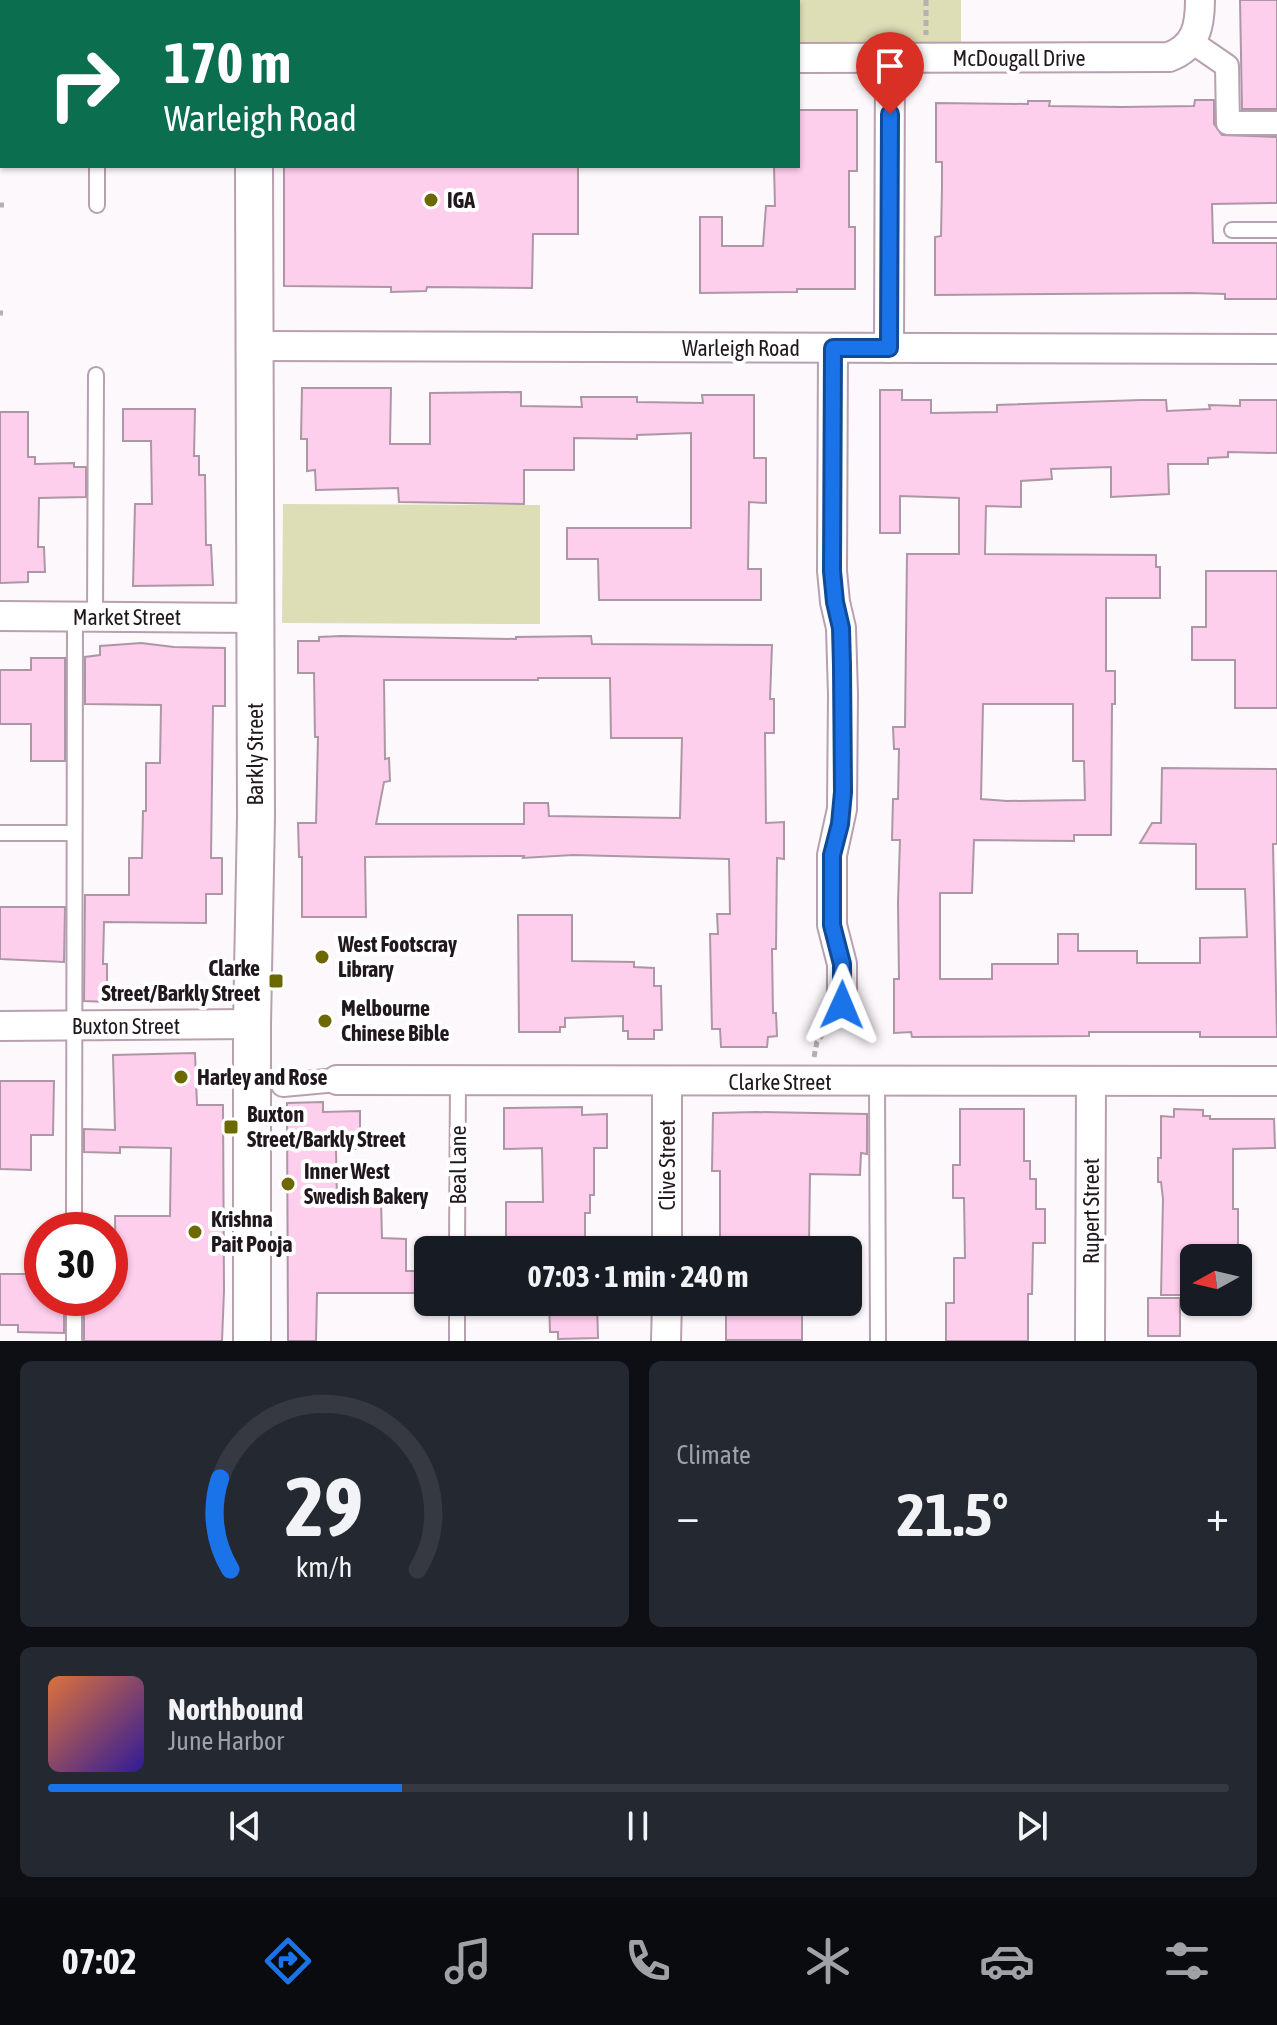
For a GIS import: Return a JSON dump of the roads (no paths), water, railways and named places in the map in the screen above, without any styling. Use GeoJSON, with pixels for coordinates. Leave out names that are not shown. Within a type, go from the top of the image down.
{"type":"FeatureCollection","features":[{"type":"Feature","properties":{"kind":"street"},"geometry":{"type":"LineString","coordinates":[[1200,0],[1198,29],[1192,42],[1227,66],[1228,123],[1277,123]]}},
{"type":"Feature","properties":{"kind":"street","name":"McDougall Drive"},"geometry":{"type":"LineString","coordinates":[[800,58],[1156,59],[1179,53],[1192,42]]}},
{"type":"Feature","properties":{"kind":"street"},"geometry":{"type":"LineString","coordinates":[[889,348],[890,58]]}},
{"type":"Feature","properties":{"kind":"street","name":"Barkly Street"},"geometry":{"type":"LineString","coordinates":[[252,1341],[252,1024],[256,817],[254,168]]}},
{"type":"Feature","properties":{"kind":"street","name":"Warleigh Road"},"geometry":{"type":"LineString","coordinates":[[253,346],[1277,349]]}},
{"type":"Feature","properties":{"kind":"street"},"geometry":{"type":"LineString","coordinates":[[833,348],[832,571],[841,628],[843,695],[842,800],[832,855],[832,925],[842,964],[842,1005]]}},
{"type":"Feature","properties":{"kind":"street","name":"Market Street"},"geometry":{"type":"LineString","coordinates":[[0,616],[255,618]]}},
{"type":"Feature","properties":{"kind":"street","name":"Buxton Street"},"geometry":{"type":"LineString","coordinates":[[0,1026],[252,1024]]}},
{"type":"Feature","properties":{"kind":"street","name":"Clarke Street"},"geometry":{"type":"LineString","coordinates":[[283,1085],[337,1080],[1277,1081]]}},
{"type":"Feature","properties":{"kind":"street","name":"Clive Street"},"geometry":{"type":"LineString","coordinates":[[667,1081],[667,1236]]}},
{"type":"Feature","properties":{"kind":"street","name":"Rupert Street"},"geometry":{"type":"LineString","coordinates":[[1090,1341],[1091,1081]]}},
{"type":"Feature","properties":{"kind":"street"},"geometry":{"type":"LineString","coordinates":[[666,1341],[667,1316]]}},
{"type":"Feature","properties":{"kind":"lane"},"geometry":{"type":"LineString","coordinates":[[97,168],[97,205]]}},
{"type":"Feature","properties":{"kind":"lane"},"geometry":{"type":"LineString","coordinates":[[1232,230],[1277,230]]}},
{"type":"Feature","properties":{"kind":"lane"},"geometry":{"type":"LineString","coordinates":[[74,1212],[73,833],[96,375]]}},
{"type":"Feature","properties":{"kind":"lane"},"geometry":{"type":"LineString","coordinates":[[0,833],[73,833]]}},
{"type":"Feature","properties":{"kind":"lane","name":"Beal Lane"},"geometry":{"type":"LineString","coordinates":[[457,1236],[458,1080]]}},
{"type":"Feature","properties":{"kind":"lane"},"geometry":{"type":"LineString","coordinates":[[877,1082],[878,1341]]}},
{"type":"Feature","properties":{"kind":"lane"},"geometry":{"type":"LineString","coordinates":[[74,1316],[74,1341]]}},
{"type":"Feature","properties":{"kind":"lane"},"geometry":{"type":"LineString","coordinates":[[457,1316],[457,1341]]}},
{"type":"Feature","properties":{"kind":"place","name":"IGA"},"geometry":{"type":"Point","coordinates":[431,200]}},
{"type":"Feature","properties":{"kind":"place","name":"West Footscray Library"},"geometry":{"type":"Point","coordinates":[322,957]}},
{"type":"Feature","properties":{"kind":"place","name":"Clarke Street/Barkly Street"},"geometry":{"type":"Point","coordinates":[276,981]}},
{"type":"Feature","properties":{"kind":"place","name":"Melbourne Chinese Bible"},"geometry":{"type":"Point","coordinates":[325,1021]}},
{"type":"Feature","properties":{"kind":"place","name":"Harley and Rose"},"geometry":{"type":"Point","coordinates":[181,1077]}},
{"type":"Feature","properties":{"kind":"place","name":"Buxton Street/Barkly Street"},"geometry":{"type":"Point","coordinates":[231,1127]}},
{"type":"Feature","properties":{"kind":"place","name":"Inner West Swedish Bakery"},"geometry":{"type":"Point","coordinates":[288,1184]}},
{"type":"Feature","properties":{"kind":"place","name":"Krishna Pait Pooja"},"geometry":{"type":"Point","coordinates":[195,1232]}}]}
